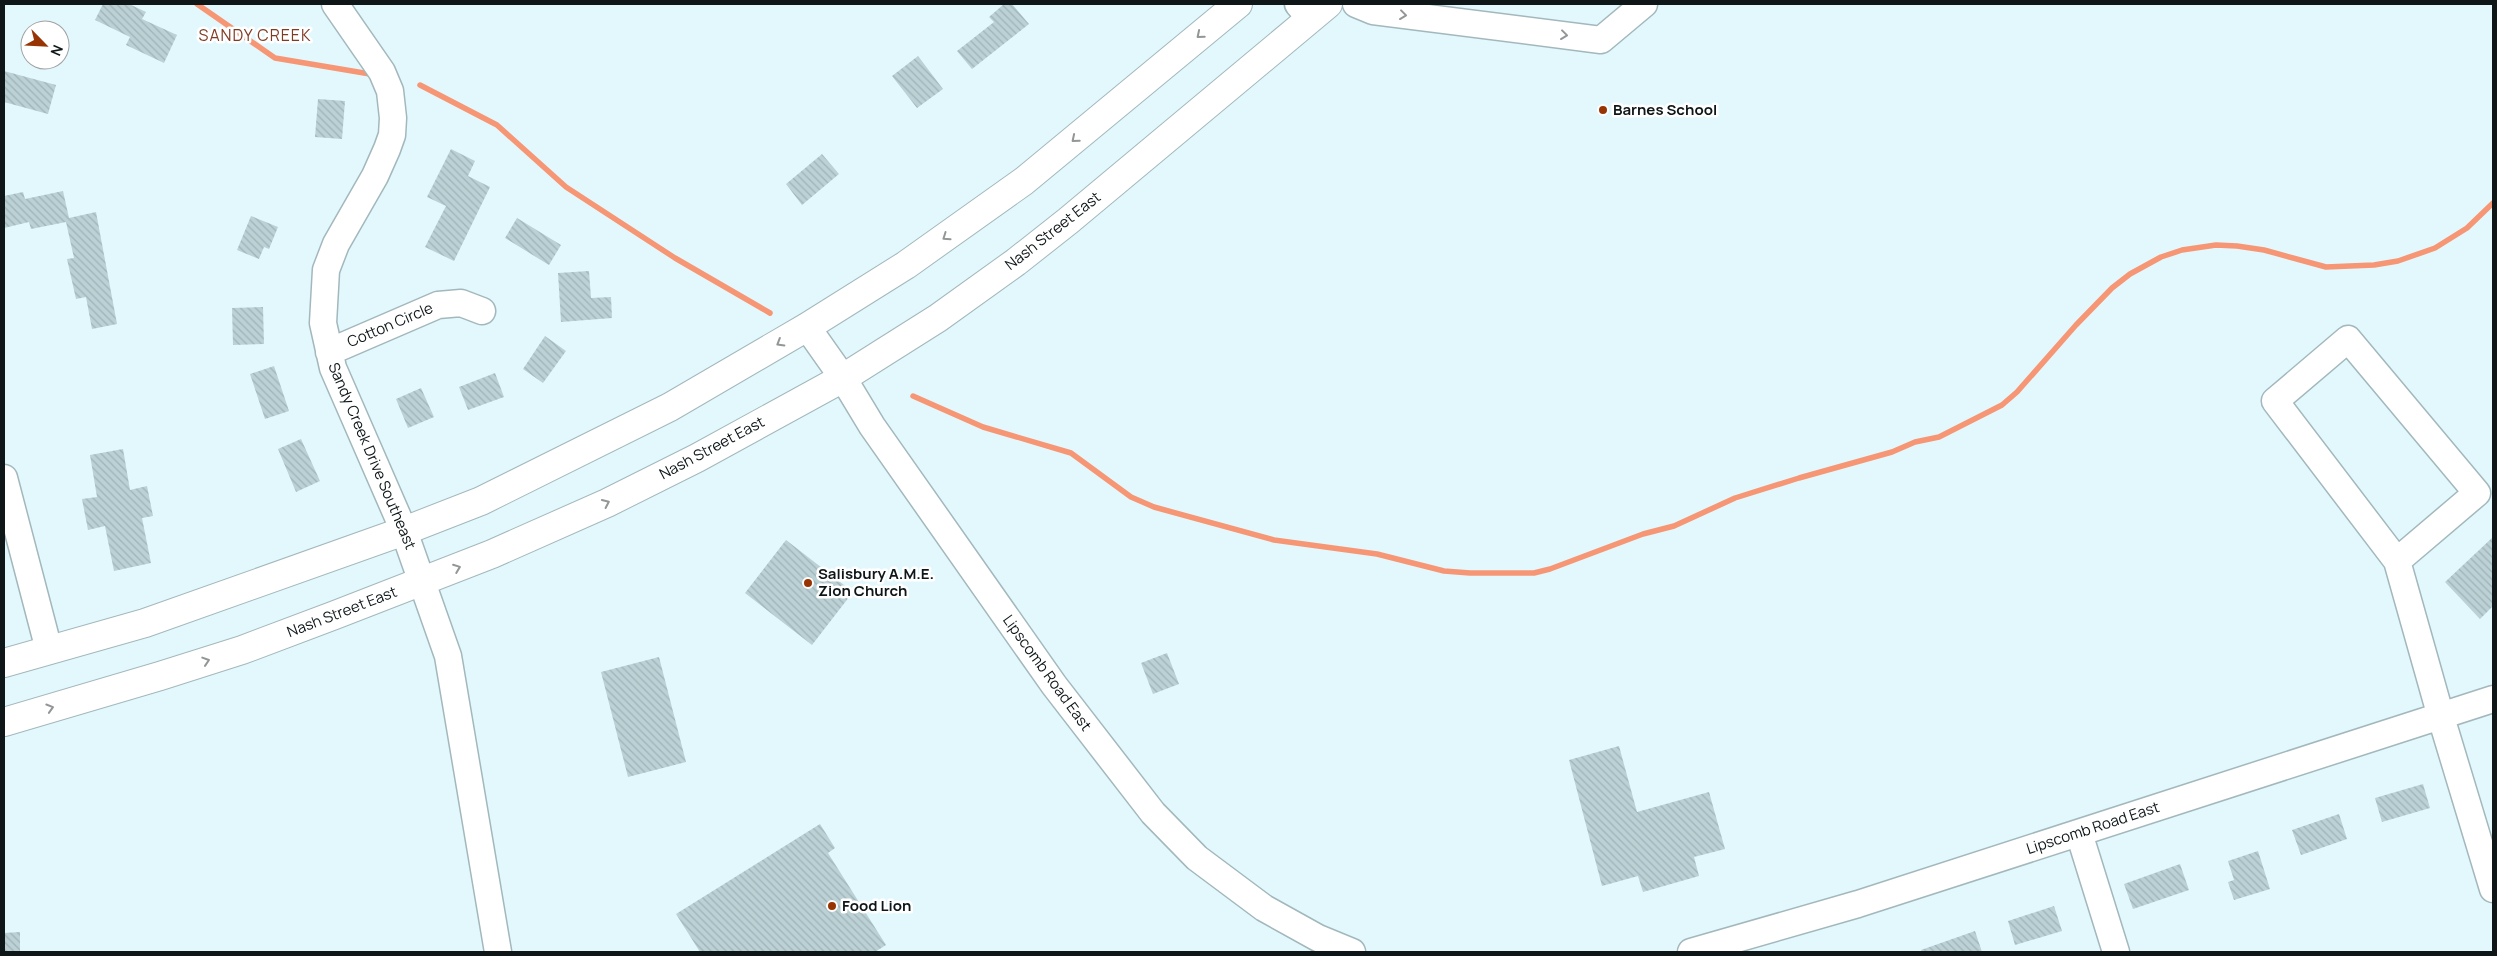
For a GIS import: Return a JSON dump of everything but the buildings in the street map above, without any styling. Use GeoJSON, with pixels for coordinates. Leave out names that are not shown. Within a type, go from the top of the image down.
{"type":"FeatureCollection","features":[{"type":"Feature","properties":{"kind":"main road"},"geometry":{"type":"LineString","coordinates":[[4,663],[145,623],[404,531],[480,501],[670,407],[807,327],[906,265],[1024,181],[1238,4]]}},
{"type":"Feature","properties":{"kind":"main road","name":"Nash Street East"},"geometry":{"type":"LineString","coordinates":[[4,722],[242,650],[492,554],[607,503],[697,458],[843,378],[938,318],[1016,262],[1068,221],[1312,9]]}},
{"type":"Feature","properties":{"kind":"street","name":"Sandy Creek Drive Southeast"},"geometry":{"type":"LineString","coordinates":[[334,4],[382,72],[390,92],[394,118],[387,149],[375,176],[336,244],[326,270],[323,322],[333,368],[404,531],[448,656],[498,952]]}},
{"type":"Feature","properties":{"kind":"street"},"geometry":{"type":"LineString","coordinates":[[1356,4],[1373,11],[1601,40],[1644,4]]}},
{"type":"Feature","properties":{"kind":"street","name":"Cotton Circle"},"geometry":{"type":"LineString","coordinates":[[329,352],[438,305],[461,303],[482,311]]}},
{"type":"Feature","properties":{"kind":"street","name":"Lipscomb Road East"},"geometry":{"type":"LineString","coordinates":[[807,327],[843,378],[872,426],[1054,685],[1153,813],[1197,858],[1264,908],[1318,938],[1352,952]]}},
{"type":"Feature","properties":{"kind":"street"},"geometry":{"type":"LineString","coordinates":[[2397,561],[2478,493],[2348,339],[2275,400],[2397,561],[2441,717],[2493,889]]}},
{"type":"Feature","properties":{"kind":"street"},"geometry":{"type":"LineString","coordinates":[[4,478],[49,650]]}},
{"type":"Feature","properties":{"kind":"street","name":"Lipscomb Road East"},"geometry":{"type":"LineString","coordinates":[[1691,952],[1858,904],[2493,699]]}},
{"type":"Feature","properties":{"kind":"street"},"geometry":{"type":"LineString","coordinates":[[2080,833],[2116,952]]}},
{"type":"Feature","properties":{"kind":"waterway"},"geometry":{"type":"LineString","coordinates":[[197,4],[275,58],[370,74]]}},
{"type":"Feature","properties":{"kind":"waterway"},"geometry":{"type":"LineString","coordinates":[[420,85],[497,125],[566,187],[675,258],[770,313]]}},
{"type":"Feature","properties":{"kind":"waterway"},"geometry":{"type":"LineString","coordinates":[[913,396],[983,427],[1071,453],[1131,497],[1154,507],[1274,540],[1377,554],[1444,571],[1534,573],[1550,569],[1643,534],[1674,526],[1735,498],[1892,452],[1915,442],[1939,437],[2002,405],[2017,392],[2076,325],[2112,288],[2130,274],[2161,257],[2182,250],[2216,245],[2264,250],[2326,267],[2374,265],[2398,261],[2435,248],[2467,228],[2493,203]]}},
{"type":"Feature","properties":{"kind":"place","name":"Barnes School"},"geometry":{"type":"Point","coordinates":[1603,110]}},
{"type":"Feature","properties":{"kind":"place","name":"Salisbury A.M.E. Zion Church"},"geometry":{"type":"Point","coordinates":[808,583]}},
{"type":"Feature","properties":{"kind":"place","name":"Food Lion"},"geometry":{"type":"Point","coordinates":[832,906]}},
{"type":"Feature","properties":{"kind":"district","name":"SANDY CREEK"},"geometry":{"type":"Point","coordinates":[255,35]}}]}
